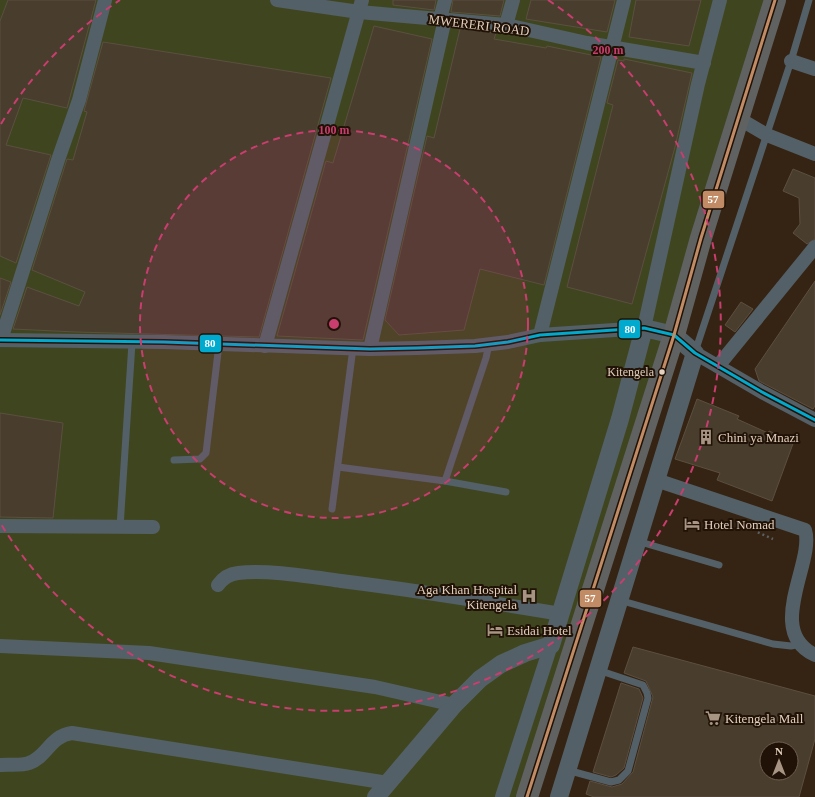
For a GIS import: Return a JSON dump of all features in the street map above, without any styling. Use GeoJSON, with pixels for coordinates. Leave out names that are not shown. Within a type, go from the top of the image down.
{"type":"FeatureCollection","features":[{"type":"Feature","properties":{"kind":"highway"},"geometry":{"type":"LineString","coordinates":[[527,797],[674,335],[701,238],[775,0]]}},
{"type":"Feature","properties":{"kind":"street"},"geometry":{"type":"LineString","coordinates":[[106,0],[79,100],[58,160],[1,340],[219,344],[370,349],[489,344],[540,335],[644,328],[674,335],[695,353],[762,392],[815,420]]}},
{"type":"Feature","properties":{"kind":"street","name":"MWERERI ROAD"},"geometry":{"type":"LineString","coordinates":[[277,0],[360,6],[442,19],[506,25],[612,47],[704,62]]}},
{"type":"Feature","properties":{"kind":"street"},"geometry":{"type":"LineString","coordinates":[[370,349],[445,0]]}},
{"type":"Feature","properties":{"kind":"street"},"geometry":{"type":"LineString","coordinates":[[506,25],[513,0]]}},
{"type":"Feature","properties":{"kind":"street"},"geometry":{"type":"LineString","coordinates":[[540,335],[624,0]]}},
{"type":"Feature","properties":{"kind":"street"},"geometry":{"type":"LineString","coordinates":[[502,797],[561,614],[620,419],[644,328],[704,62],[720,0]]}},
{"type":"Feature","properties":{"kind":"street"},"geometry":{"type":"LineString","coordinates":[[265,346],[360,6]]}},
{"type":"Feature","properties":{"kind":"street"},"geometry":{"type":"LineString","coordinates":[[791,62],[815,69]]}},
{"type":"Feature","properties":{"kind":"street"},"geometry":{"type":"LineString","coordinates":[[738,118],[767,135],[815,154]]}},
{"type":"Feature","properties":{"kind":"street"},"geometry":{"type":"LineString","coordinates":[[718,366],[815,247]]}},
{"type":"Feature","properties":{"kind":"street"},"geometry":{"type":"LineString","coordinates":[[559,797],[695,353]]}},
{"type":"Feature","properties":{"kind":"street"},"geometry":{"type":"LineString","coordinates":[[656,480],[805,530],[814,537],[814,564],[796,624],[802,644],[815,655]]}},
{"type":"Feature","properties":{"kind":"street"},"geometry":{"type":"LineString","coordinates":[[0,526],[153,528]]}},
{"type":"Feature","properties":{"kind":"street"},"geometry":{"type":"LineString","coordinates":[[218,585],[223,579],[233,574],[266,573],[439,593],[561,614]]}},
{"type":"Feature","properties":{"kind":"street"},"geometry":{"type":"LineString","coordinates":[[376,797],[454,705],[480,679],[501,664],[525,653],[551,645]]}},
{"type":"Feature","properties":{"kind":"street"},"geometry":{"type":"LineString","coordinates":[[0,646],[164,655],[374,687],[454,705]]}},
{"type":"Feature","properties":{"kind":"street"},"geometry":{"type":"LineString","coordinates":[[0,764],[27,764],[36,760],[58,737],[72,733],[388,783]]}},
{"type":"Feature","properties":{"kind":"lane"},"geometry":{"type":"LineString","coordinates":[[695,353],[791,62],[809,0]]}},
{"type":"Feature","properties":{"kind":"lane"},"geometry":{"type":"LineString","coordinates":[[120,527],[132,343]]}},
{"type":"Feature","properties":{"kind":"lane"},"geometry":{"type":"LineString","coordinates":[[174,460],[200,459],[206,453],[219,344]]}},
{"type":"Feature","properties":{"kind":"lane"},"geometry":{"type":"LineString","coordinates":[[445,481],[486,358],[489,344]]}},
{"type":"Feature","properties":{"kind":"lane"},"geometry":{"type":"LineString","coordinates":[[332,509],[353,348]]}},
{"type":"Feature","properties":{"kind":"lane"},"geometry":{"type":"LineString","coordinates":[[338,467],[445,481],[506,492]]}},
{"type":"Feature","properties":{"kind":"lane"},"geometry":{"type":"LineString","coordinates":[[637,541],[719,565]]}},
{"type":"Feature","properties":{"kind":"lane"},"geometry":{"type":"LineString","coordinates":[[619,600],[773,644],[791,646],[802,644]]}},
{"type":"Feature","properties":{"kind":"lane"},"geometry":{"type":"LineString","coordinates":[[567,770],[611,782],[618,780],[628,771],[648,698],[647,693],[643,685],[598,670]]}},
{"type":"Feature","properties":{"kind":"green space"},"geometry":{"type":"Polygon","coordinates":[[[0,0],[775,0],[527,797],[0,797],[0,0]]]}},
{"type":"Feature","properties":{"kind":"building"},"geometry":{"type":"Polygon","coordinates":[[[8,0],[96,0],[67,108],[23,98],[6,145],[51,155],[16,263],[0,256],[0,21],[8,0]]]}},
{"type":"Feature","properties":{"kind":"building"},"geometry":{"type":"Polygon","coordinates":[[[393,0],[436,0],[434,10],[393,5],[393,0]]]}},
{"type":"Feature","properties":{"kind":"building"},"geometry":{"type":"Polygon","coordinates":[[[453,0],[504,0],[500,16],[451,12],[453,0]]]}},
{"type":"Feature","properties":{"kind":"building"},"geometry":{"type":"Polygon","coordinates":[[[531,0],[615,0],[607,32],[526,19],[531,0]]]}},
{"type":"Feature","properties":{"kind":"building"},"geometry":{"type":"Polygon","coordinates":[[[636,0],[701,0],[689,46],[629,37],[636,0]]]}},
{"type":"Feature","properties":{"kind":"building"},"geometry":{"type":"Polygon","coordinates":[[[374,26],[432,39],[363,340],[277,336],[326,161],[333,163],[374,26]]]}},
{"type":"Feature","properties":{"kind":"building"},"geometry":{"type":"Polygon","coordinates":[[[460,29],[496,33],[494,39],[546,48],[547,46],[601,57],[544,285],[480,269],[464,330],[399,335],[385,320],[427,136],[434,138],[460,29]]]}},
{"type":"Feature","properties":{"kind":"building"},"geometry":{"type":"Polygon","coordinates":[[[103,42],[331,78],[259,337],[13,329],[27,287],[79,306],[85,292],[32,270],[67,159],[73,160],[87,112],[84,111],[103,42]]]}},
{"type":"Feature","properties":{"kind":"building"},"geometry":{"type":"Polygon","coordinates":[[[624,59],[692,73],[675,147],[632,304],[567,287],[613,105],[607,103],[618,60],[624,61],[624,59]]]}},
{"type":"Feature","properties":{"kind":"building"},"geometry":{"type":"Polygon","coordinates":[[[793,169],[815,178],[815,239],[807,244],[793,233],[800,224],[799,198],[783,191],[793,169]]]}},
{"type":"Feature","properties":{"kind":"building"},"geometry":{"type":"Polygon","coordinates":[[[0,278],[11,282],[0,315],[0,278]]]}},
{"type":"Feature","properties":{"kind":"building"},"geometry":{"type":"Polygon","coordinates":[[[815,281],[815,406],[813,409],[759,381],[755,369],[815,281]]]}},
{"type":"Feature","properties":{"kind":"building"},"geometry":{"type":"Polygon","coordinates":[[[741,302],[753,309],[735,332],[725,325],[741,302]]]}},
{"type":"Feature","properties":{"kind":"building"},"geometry":{"type":"Polygon","coordinates":[[[697,399],[739,416],[737,419],[768,433],[769,431],[794,441],[772,501],[717,480],[720,473],[675,459],[697,399]]]}},
{"type":"Feature","properties":{"kind":"building"},"geometry":{"type":"Polygon","coordinates":[[[0,413],[63,423],[53,518],[0,517],[0,413]]]}},
{"type":"Feature","properties":{"kind":"building","name":"Kitengela Mall"},"geometry":{"type":"Polygon","coordinates":[[[633,647],[815,696],[815,739],[799,797],[594,797],[586,794],[590,781],[612,787],[622,784],[633,772],[653,697],[646,681],[624,673],[633,647]]]}},
{"type":"Feature","properties":{"kind":"building"},"geometry":{"type":"Polygon","coordinates":[[[621,683],[639,689],[643,698],[624,768],[616,775],[611,777],[593,772],[621,683]]]}},
{"type":"Feature","properties":{"kind":"transit line","name":"57"},"geometry":{"type":"LineString","coordinates":[[527,797],[674,335],[701,238],[775,0]]}},
{"type":"Feature","properties":{"kind":"transit line","name":"80"},"geometry":{"type":"LineString","coordinates":[[0,340],[164,342],[370,349],[475,346],[508,342],[540,335],[644,328],[674,335],[695,353],[762,392],[815,420]]}},
{"type":"Feature","properties":{"kind":"place","name":"Kitengela"},"geometry":{"type":"Point","coordinates":[662,372]}},
{"type":"Feature","properties":{"kind":"place","name":"Chini ya Mnazi"},"geometry":{"type":"Point","coordinates":[706,437]}},
{"type":"Feature","properties":{"kind":"place","name":"Hotel Nomad"},"geometry":{"type":"Point","coordinates":[692,524]}},
{"type":"Feature","properties":{"kind":"place","name":"Aga Khan Hospital Kitengela"},"geometry":{"type":"Point","coordinates":[529,596]}},
{"type":"Feature","properties":{"kind":"place","name":"Esidai Hotel"},"geometry":{"type":"Point","coordinates":[495,630]}},
{"type":"Feature","properties":{"kind":"place","name":"Kitengela Mall"},"geometry":{"type":"Point","coordinates":[713,718]}}]}
